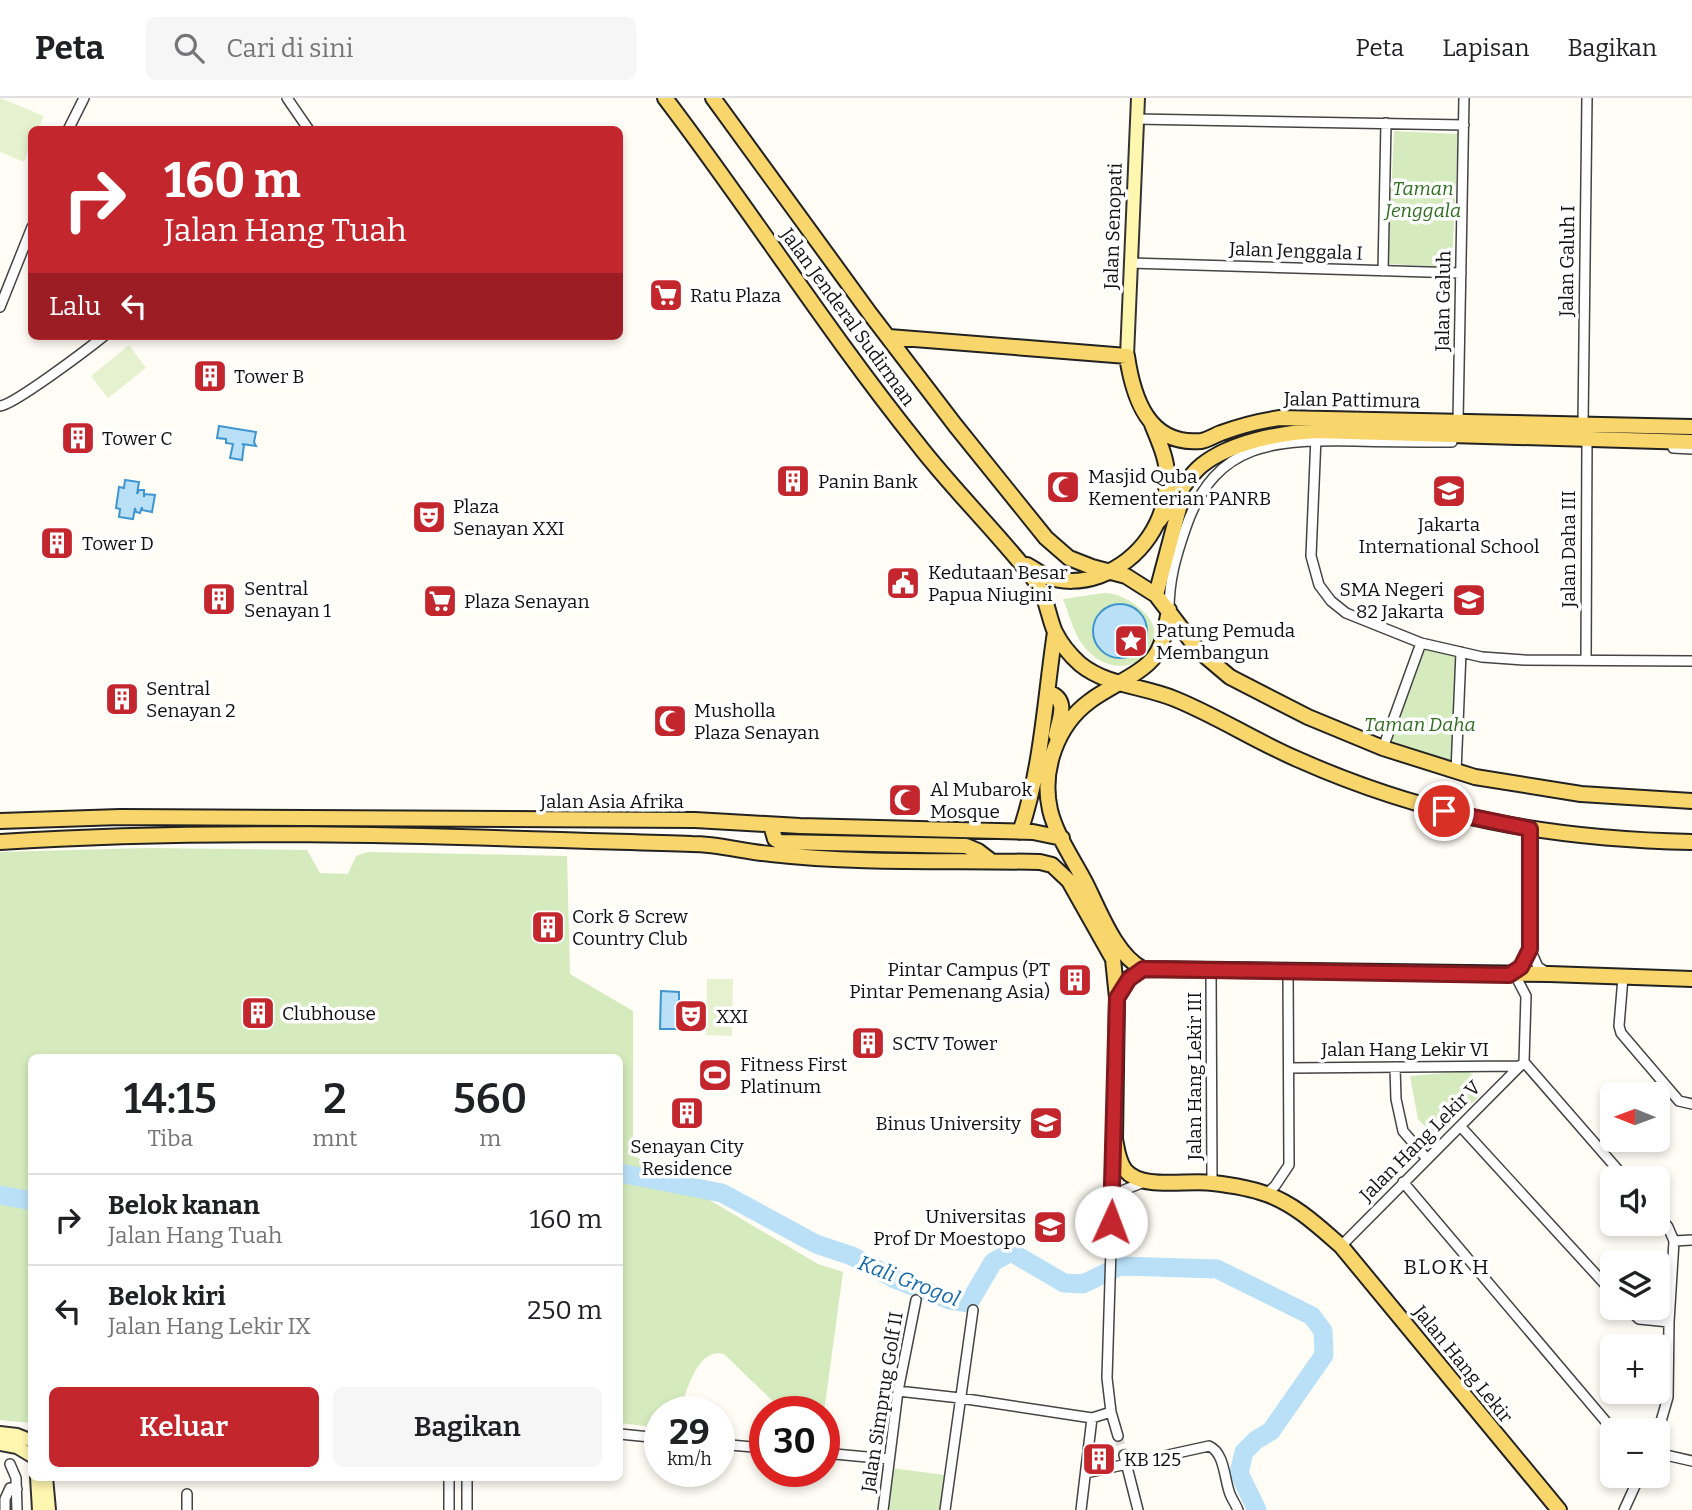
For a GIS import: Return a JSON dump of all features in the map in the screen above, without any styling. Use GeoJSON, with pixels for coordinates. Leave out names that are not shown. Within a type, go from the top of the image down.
{"type":"FeatureCollection","features":[{"type":"Feature","properties":{"kind":"main road","name":"Jalan Jenderal Sudirman"},"geometry":{"type":"LineString","coordinates":[[665,98],[917,444],[1009,551]]}},
{"type":"Feature","properties":{"kind":"main road","name":"Jalan Jenderal Sudirman"},"geometry":{"type":"LineString","coordinates":[[713,98],[889,337],[1046,538],[1069,558],[1131,578],[1156,595],[1198,650],[1230,677],[1308,717],[1383,748],[1456,772],[1494,781],[1581,794],[1692,801]]}},
{"type":"Feature","properties":{"kind":"main road","name":"Jalan Senopati"},"geometry":{"type":"LineString","coordinates":[[1127,356],[1138,98]]}},
{"type":"Feature","properties":{"kind":"main road","name":"Jalan Jenderal Sudirman"},"geometry":{"type":"LineString","coordinates":[[889,337],[1127,356]]}},
{"type":"Feature","properties":{"kind":"main road"},"geometry":{"type":"LineString","coordinates":[[1009,551],[1044,576],[1067,581],[1085,579],[1108,572],[1131,559],[1145,544],[1159,521],[1167,473],[1152,424],[1136,399],[1127,356]]}},
{"type":"Feature","properties":{"kind":"main road","name":"Jalan Pattimura"},"geometry":{"type":"LineString","coordinates":[[1152,424],[1174,436],[1201,440],[1254,422],[1280,418],[1692,427]]}},
{"type":"Feature","properties":{"kind":"main road","name":"Jalan Pattimura"},"geometry":{"type":"LineString","coordinates":[[1159,521],[1202,465],[1259,438],[1284,433],[1587,442],[1692,442]]}},
{"type":"Feature","properties":{"kind":"main road"},"geometry":{"type":"LineString","coordinates":[[1156,595],[1186,485]]}},
{"type":"Feature","properties":{"kind":"main road"},"geometry":{"type":"LineString","coordinates":[[1009,551],[1038,584],[1055,632],[1065,648],[1082,665],[1118,683],[1175,699],[1296,759],[1368,788],[1462,817],[1592,837],[1692,842]]}},
{"type":"Feature","properties":{"kind":"main road"},"geometry":{"type":"LineString","coordinates":[[1055,742],[1078,710],[1154,657],[1162,643],[1169,610]]}},
{"type":"Feature","properties":{"kind":"main road"},"geometry":{"type":"LineString","coordinates":[[1020,832],[1028,808],[1048,692],[1055,632]]}},
{"type":"Feature","properties":{"kind":"main road"},"geometry":{"type":"LineString","coordinates":[[1048,692],[1057,695],[1061,703],[1049,781],[1050,809],[1062,838],[1118,946],[1135,965],[1143,969],[1549,974],[1692,979]]}},
{"type":"Feature","properties":{"kind":"main road"},"geometry":{"type":"LineString","coordinates":[[1028,808],[1038,813],[1050,809]]}},
{"type":"Feature","properties":{"kind":"main road","name":"Jalan Asia Afrika"},"geometry":{"type":"LineString","coordinates":[[0,821],[120,817],[695,820],[771,825],[1020,832],[1062,838]]}},
{"type":"Feature","properties":{"kind":"main road"},"geometry":{"type":"LineString","coordinates":[[324,818],[324,836]]}},
{"type":"Feature","properties":{"kind":"main road"},"geometry":{"type":"LineString","coordinates":[[771,825],[775,839],[780,842],[966,846],[991,861]]}},
{"type":"Feature","properties":{"kind":"main road","name":"Jalan Asia Afrika"},"geometry":{"type":"LineString","coordinates":[[0,842],[100,835],[324,836],[695,844],[770,854],[1013,861],[1052,865],[1069,881],[1113,959],[1117,998],[1115,1139]]}},
{"type":"Feature","properties":{"kind":"main road"},"geometry":{"type":"LineString","coordinates":[[1117,998],[1129,979],[1143,969]]}},
{"type":"Feature","properties":{"kind":"main road"},"geometry":{"type":"LineString","coordinates":[[1115,1139],[1119,1160],[1126,1171],[1144,1182]]}},
{"type":"Feature","properties":{"kind":"main road","name":"Jalan Hang Lekir"},"geometry":{"type":"LineString","coordinates":[[1144,1182],[1212,1182],[1266,1194],[1296,1209],[1341,1246],[1558,1510]]}},
{"type":"Feature","properties":{"kind":"main road"},"geometry":{"type":"LineString","coordinates":[[0,1433],[28,1439]]}},
{"type":"Feature","properties":{"kind":"main road"},"geometry":{"type":"LineString","coordinates":[[0,1444],[23,1449],[28,1453]]}},
{"type":"Feature","properties":{"kind":"main road"},"geometry":{"type":"LineString","coordinates":[[37,1481],[39,1510]]}},
{"type":"Feature","properties":{"kind":"main road"},"geometry":{"type":"LineString","coordinates":[[46,1481],[49,1510]]}},
{"type":"Feature","properties":{"kind":"street"},"geometry":{"type":"LineString","coordinates":[[70,126],[85,98]]}},
{"type":"Feature","properties":{"kind":"street"},"geometry":{"type":"LineString","coordinates":[[287,98],[306,126]]}},
{"type":"Feature","properties":{"kind":"street","name":"Jalan Galuh"},"geometry":{"type":"LineString","coordinates":[[1458,421],[1464,98]]}},
{"type":"Feature","properties":{"kind":"street","name":"Jalan Galuh I"},"geometry":{"type":"LineString","coordinates":[[1583,424],[1587,98]]}},
{"type":"Feature","properties":{"kind":"street"},"geometry":{"type":"LineString","coordinates":[[1136,119],[1464,125]]}},
{"type":"Feature","properties":{"kind":"street"},"geometry":{"type":"LineString","coordinates":[[1383,271],[1386,123]]}},
{"type":"Feature","properties":{"kind":"street"},"geometry":{"type":"LineString","coordinates":[[0,307],[28,237]]}},
{"type":"Feature","properties":{"kind":"street","name":"Jalan Jenggala I"},"geometry":{"type":"LineString","coordinates":[[1130,263],[1461,273]]}},
{"type":"Feature","properties":{"kind":"street"},"geometry":{"type":"LineString","coordinates":[[0,406],[5,406],[99,340]]}},
{"type":"Feature","properties":{"kind":"street"},"geometry":{"type":"LineString","coordinates":[[1316,436],[1311,556],[1319,585],[1331,601],[1346,613],[1422,643],[1499,659],[1692,661]]}},
{"type":"Feature","properties":{"kind":"street","name":"Jalan Pattimura"},"geometry":{"type":"LineString","coordinates":[[1169,610],[1169,583],[1176,555],[1190,516],[1204,490],[1238,457],[1255,448],[1316,436]]}},
{"type":"Feature","properties":{"kind":"street","name":"Jalan Pattimura"},"geometry":{"type":"LineString","coordinates":[[1587,442],[1692,449]]}},
{"type":"Feature","properties":{"kind":"street","name":"Jalan Daha III"},"geometry":{"type":"LineString","coordinates":[[1586,660],[1587,442]]}},
{"type":"Feature","properties":{"kind":"street"},"geometry":{"type":"LineString","coordinates":[[1383,748],[1422,643]]}},
{"type":"Feature","properties":{"kind":"street"},"geometry":{"type":"LineString","coordinates":[[1456,772],[1461,652]]}},
{"type":"Feature","properties":{"kind":"street"},"geometry":{"type":"LineString","coordinates":[[1530,829],[1530,949],[1538,967],[1549,974]]}},
{"type":"Feature","properties":{"kind":"street"},"geometry":{"type":"LineString","coordinates":[[1530,949],[1521,967],[1512,975],[1526,996],[1522,1064],[1614,1166]]}},
{"type":"Feature","properties":{"kind":"street","name":"Jalan Hang Lekir III"},"geometry":{"type":"LineString","coordinates":[[1211,970],[1212,1182]]}},
{"type":"Feature","properties":{"kind":"street"},"geometry":{"type":"LineString","coordinates":[[1266,1194],[1289,1165],[1288,971]]}},
{"type":"Feature","properties":{"kind":"street"},"geometry":{"type":"LineString","coordinates":[[1623,977],[1619,1027],[1621,1033],[1679,1101],[1692,1104]]}},
{"type":"Feature","properties":{"kind":"street","name":"Jalan Hang Lekir VI"},"geometry":{"type":"LineString","coordinates":[[1290,1068],[1522,1064]]}},
{"type":"Feature","properties":{"kind":"street","name":"Jalan Hang Lekir V"},"geometry":{"type":"LineString","coordinates":[[1341,1246],[1522,1064]]}},
{"type":"Feature","properties":{"kind":"street"},"geometry":{"type":"LineString","coordinates":[[1395,1067],[1396,1099],[1403,1131],[1427,1158]]}},
{"type":"Feature","properties":{"kind":"street"},"geometry":{"type":"LineString","coordinates":[[1461,1127],[1600,1279]]}},
{"type":"Feature","properties":{"kind":"street"},"geometry":{"type":"LineString","coordinates":[[1115,1139],[1107,1378],[1111,1412],[1118,1436]]}},
{"type":"Feature","properties":{"kind":"street","name":"Jalan Hang Lekir"},"geometry":{"type":"LineString","coordinates":[[1112,1199],[1119,1192],[1144,1182]]}},
{"type":"Feature","properties":{"kind":"street"},"geometry":{"type":"LineString","coordinates":[[1403,1182],[1604,1418]]}},
{"type":"Feature","properties":{"kind":"street"},"geometry":{"type":"LineString","coordinates":[[1662,1418],[1668,1397],[1674,1241],[1670,1232]]}},
{"type":"Feature","properties":{"kind":"street"},"geometry":{"type":"LineString","coordinates":[[1674,1241],[1692,1240]]}},
{"type":"Feature","properties":{"kind":"street","name":"Jalan Simprug Golf II"},"geometry":{"type":"LineString","coordinates":[[883,1510],[898,1391],[916,1300]]}},
{"type":"Feature","properties":{"kind":"street"},"geometry":{"type":"LineString","coordinates":[[945,1510],[973,1310]]}},
{"type":"Feature","properties":{"kind":"street"},"geometry":{"type":"LineString","coordinates":[[1649,1320],[1669,1322]]}},
{"type":"Feature","properties":{"kind":"street"},"geometry":{"type":"LineString","coordinates":[[898,1391],[1092,1418],[1111,1412]]}},
{"type":"Feature","properties":{"kind":"street"},"geometry":{"type":"LineString","coordinates":[[1081,1510],[1092,1418]]}},
{"type":"Feature","properties":{"kind":"street"},"geometry":{"type":"LineString","coordinates":[[623,1434],[644,1436]]}},
{"type":"Feature","properties":{"kind":"street"},"geometry":{"type":"LineString","coordinates":[[1086,1472],[1126,1460],[1209,1446],[1215,1448],[1219,1455],[1230,1495],[1238,1510]]}},
{"type":"Feature","properties":{"kind":"street"},"geometry":{"type":"LineString","coordinates":[[840,1454],[888,1459]]}},
{"type":"Feature","properties":{"kind":"street"},"geometry":{"type":"LineString","coordinates":[[1670,1456],[1692,1461]]}},
{"type":"Feature","properties":{"kind":"street"},"geometry":{"type":"LineString","coordinates":[[1126,1460],[1138,1510]]}},
{"type":"Feature","properties":{"kind":"street"},"geometry":{"type":"LineString","coordinates":[[10,1464],[16,1473],[17,1510]]}},
{"type":"Feature","properties":{"kind":"street"},"geometry":{"type":"LineString","coordinates":[[449,1481],[449,1510]]}},
{"type":"Feature","properties":{"kind":"street"},"geometry":{"type":"LineString","coordinates":[[467,1481],[467,1510]]}},
{"type":"Feature","properties":{"kind":"street"},"geometry":{"type":"LineString","coordinates":[[5,1510],[5,1499],[10,1488],[17,1489]]}},
{"type":"Feature","properties":{"kind":"street"},"geometry":{"type":"LineString","coordinates":[[1624,1510],[1634,1488]]}},
{"type":"Feature","properties":{"kind":"street"},"geometry":{"type":"LineString","coordinates":[[187,1494],[187,1510]]}},
{"type":"Feature","properties":{"kind":"green space"},"geometry":{"type":"Polygon","coordinates":[[[0,98],[44,116],[39,126],[28,126],[28,152],[24,162],[0,152],[0,98]]]}},
{"type":"Feature","properties":{"kind":"green space","name":"Taman Jenggala"},"geometry":{"type":"Polygon","coordinates":[[[1394,131],[1458,134],[1452,267],[1388,264],[1394,131]]]}},
{"type":"Feature","properties":{"kind":"green space"},"geometry":{"type":"Polygon","coordinates":[[[129,345],[146,368],[108,398],[91,376],[129,345]]]}},
{"type":"Feature","properties":{"kind":"green space"},"geometry":{"type":"Polygon","coordinates":[[[1104,593],[1118,595],[1130,601],[1151,621],[1155,635],[1151,648],[1142,658],[1129,665],[1114,665],[1097,659],[1082,644],[1063,599],[1104,593]]]}},
{"type":"Feature","properties":{"kind":"green space","name":"Taman Daha"},"geometry":{"type":"Polygon","coordinates":[[[1415,642],[1457,656],[1451,768],[1377,747],[1415,642]]]}},
{"type":"Feature","properties":{"kind":"green space"},"geometry":{"type":"Polygon","coordinates":[[[146,848],[307,850],[320,873],[348,874],[356,856],[368,852],[567,856],[570,974],[633,1011],[633,1155],[818,1264],[843,1272],[826,1396],[767,1396],[724,1354],[714,1354],[706,1357],[700,1364],[685,1396],[644,1396],[644,1426],[623,1423],[623,1054],[28,1054],[28,1423],[0,1420],[0,852],[146,848]]]}},
{"type":"Feature","properties":{"kind":"green space"},"geometry":{"type":"Polygon","coordinates":[[[707,979],[733,979],[732,1036],[706,1035],[707,979]]]}},
{"type":"Feature","properties":{"kind":"green space"},"geometry":{"type":"Polygon","coordinates":[[[1470,1071],[1481,1095],[1435,1137],[1418,1119],[1410,1076],[1470,1071]]]}},
{"type":"Feature","properties":{"kind":"green space"},"geometry":{"type":"Polygon","coordinates":[[[891,1468],[945,1475],[941,1510],[888,1510],[891,1468]]]}},
{"type":"Feature","properties":{"kind":"water"},"geometry":{"type":"Polygon","coordinates":[[[219,426],[256,432],[256,446],[242,444],[242,460],[230,458],[233,444],[226,443],[226,439],[217,438],[219,426]]]}},
{"type":"Feature","properties":{"kind":"water"},"geometry":{"type":"Polygon","coordinates":[[[125,480],[139,482],[137,494],[139,490],[144,490],[144,497],[145,494],[155,495],[152,512],[142,510],[142,507],[140,513],[136,512],[135,508],[133,519],[119,517],[120,509],[116,508],[119,487],[124,488],[125,480]]]}},
{"type":"Feature","properties":{"kind":"water"},"geometry":{"type":"Polygon","coordinates":[[[1120,604],[1139,612],[1147,631],[1139,650],[1120,658],[1101,650],[1093,631],[1101,612],[1120,604]]]}},
{"type":"Feature","properties":{"kind":"water"},"geometry":{"type":"Polygon","coordinates":[[[661,991],[679,992],[679,1029],[660,1029],[661,991]]]}},
{"type":"Feature","properties":{"kind":"waterway","name":"Kali Grogol"},"geometry":{"type":"LineString","coordinates":[[623,1174],[722,1193],[816,1244],[852,1256],[895,1279],[950,1300],[969,1303],[993,1262],[1011,1252],[1064,1283],[1083,1284],[1120,1266],[1217,1269],[1312,1316],[1323,1331],[1324,1355],[1271,1431],[1256,1440],[1244,1452],[1239,1473],[1257,1510]]}},
{"type":"Feature","properties":{"kind":"waterway","name":"Kali Grogol"},"geometry":{"type":"LineString","coordinates":[[0,1195],[28,1200]]}},
{"type":"Feature","properties":{"kind":"tunnel"},"geometry":{"type":"LineString","coordinates":[[1118,1436],[1124,1455]]}},
{"type":"Feature","properties":{"kind":"place","name":"Ratu Plaza"},"geometry":{"type":"Point","coordinates":[666,295]}},
{"type":"Feature","properties":{"kind":"place","name":"Tower B"},"geometry":{"type":"Point","coordinates":[210,376]}},
{"type":"Feature","properties":{"kind":"place","name":"Tower C"},"geometry":{"type":"Point","coordinates":[78,438]}},
{"type":"Feature","properties":{"kind":"place","name":"Panin Bank"},"geometry":{"type":"Point","coordinates":[793,481]}},
{"type":"Feature","properties":{"kind":"place","name":"Masjid Quba Kementerian PANRB"},"geometry":{"type":"Point","coordinates":[1063,487]}},
{"type":"Feature","properties":{"kind":"place","name":"Jakarta International School"},"geometry":{"type":"Point","coordinates":[1449,491]}},
{"type":"Feature","properties":{"kind":"place","name":"Plaza Senayan XXI"},"geometry":{"type":"Point","coordinates":[429,517]}},
{"type":"Feature","properties":{"kind":"place","name":"Tower D"},"geometry":{"type":"Point","coordinates":[57,543]}},
{"type":"Feature","properties":{"kind":"place","name":"Kedutaan Besar Papua Niugini"},"geometry":{"type":"Point","coordinates":[903,583]}},
{"type":"Feature","properties":{"kind":"place","name":"Sentral Senayan 1"},"geometry":{"type":"Point","coordinates":[219,599]}},
{"type":"Feature","properties":{"kind":"place","name":"SMA Negeri 82 Jakarta"},"geometry":{"type":"Point","coordinates":[1469,600]}},
{"type":"Feature","properties":{"kind":"place","name":"Plaza Senayan"},"geometry":{"type":"Point","coordinates":[440,601]}},
{"type":"Feature","properties":{"kind":"place","name":"Patung Pemuda Membangun"},"geometry":{"type":"Point","coordinates":[1131,641]}},
{"type":"Feature","properties":{"kind":"place","name":"Sentral Senayan 2"},"geometry":{"type":"Point","coordinates":[122,699]}},
{"type":"Feature","properties":{"kind":"place","name":"Musholla Plaza Senayan"},"geometry":{"type":"Point","coordinates":[670,721]}},
{"type":"Feature","properties":{"kind":"place","name":"Al Mubarok Mosque"},"geometry":{"type":"Point","coordinates":[905,800]}},
{"type":"Feature","properties":{"kind":"place","name":"Cork & Screw Country Club"},"geometry":{"type":"Point","coordinates":[548,927]}},
{"type":"Feature","properties":{"kind":"place","name":"Pintar Campus (PT Pintar Pemenang Asia)"},"geometry":{"type":"Point","coordinates":[1075,980]}},
{"type":"Feature","properties":{"kind":"place","name":"Clubhouse"},"geometry":{"type":"Point","coordinates":[258,1013]}},
{"type":"Feature","properties":{"kind":"place","name":"XXI"},"geometry":{"type":"Point","coordinates":[691,1016]}},
{"type":"Feature","properties":{"kind":"place","name":"SCTV Tower"},"geometry":{"type":"Point","coordinates":[868,1043]}},
{"type":"Feature","properties":{"kind":"place","name":"Fitness First Platinum"},"geometry":{"type":"Point","coordinates":[715,1075]}},
{"type":"Feature","properties":{"kind":"place","name":"Senayan City Residence"},"geometry":{"type":"Point","coordinates":[687,1113]}},
{"type":"Feature","properties":{"kind":"place","name":"Binus University"},"geometry":{"type":"Point","coordinates":[1046,1123]}},
{"type":"Feature","properties":{"kind":"place","name":"Universitas Prof Dr Moestopo"},"geometry":{"type":"Point","coordinates":[1050,1227]}},
{"type":"Feature","properties":{"kind":"place","name":"KB 125"},"geometry":{"type":"Point","coordinates":[1099,1459]}},
{"type":"Feature","properties":{"kind":"district","name":"BLOK H"},"geometry":{"type":"Point","coordinates":[1447,1267]}},
{"type":"Feature","properties":{"kind":"route"},"geometry":{"type":"LineString","coordinates":[[1111,1222],[1117,998],[1132,975],[1143,969],[1509,975],[1521,967],[1530,949],[1530,829],[1462,817],[1444,811]]}}]}
